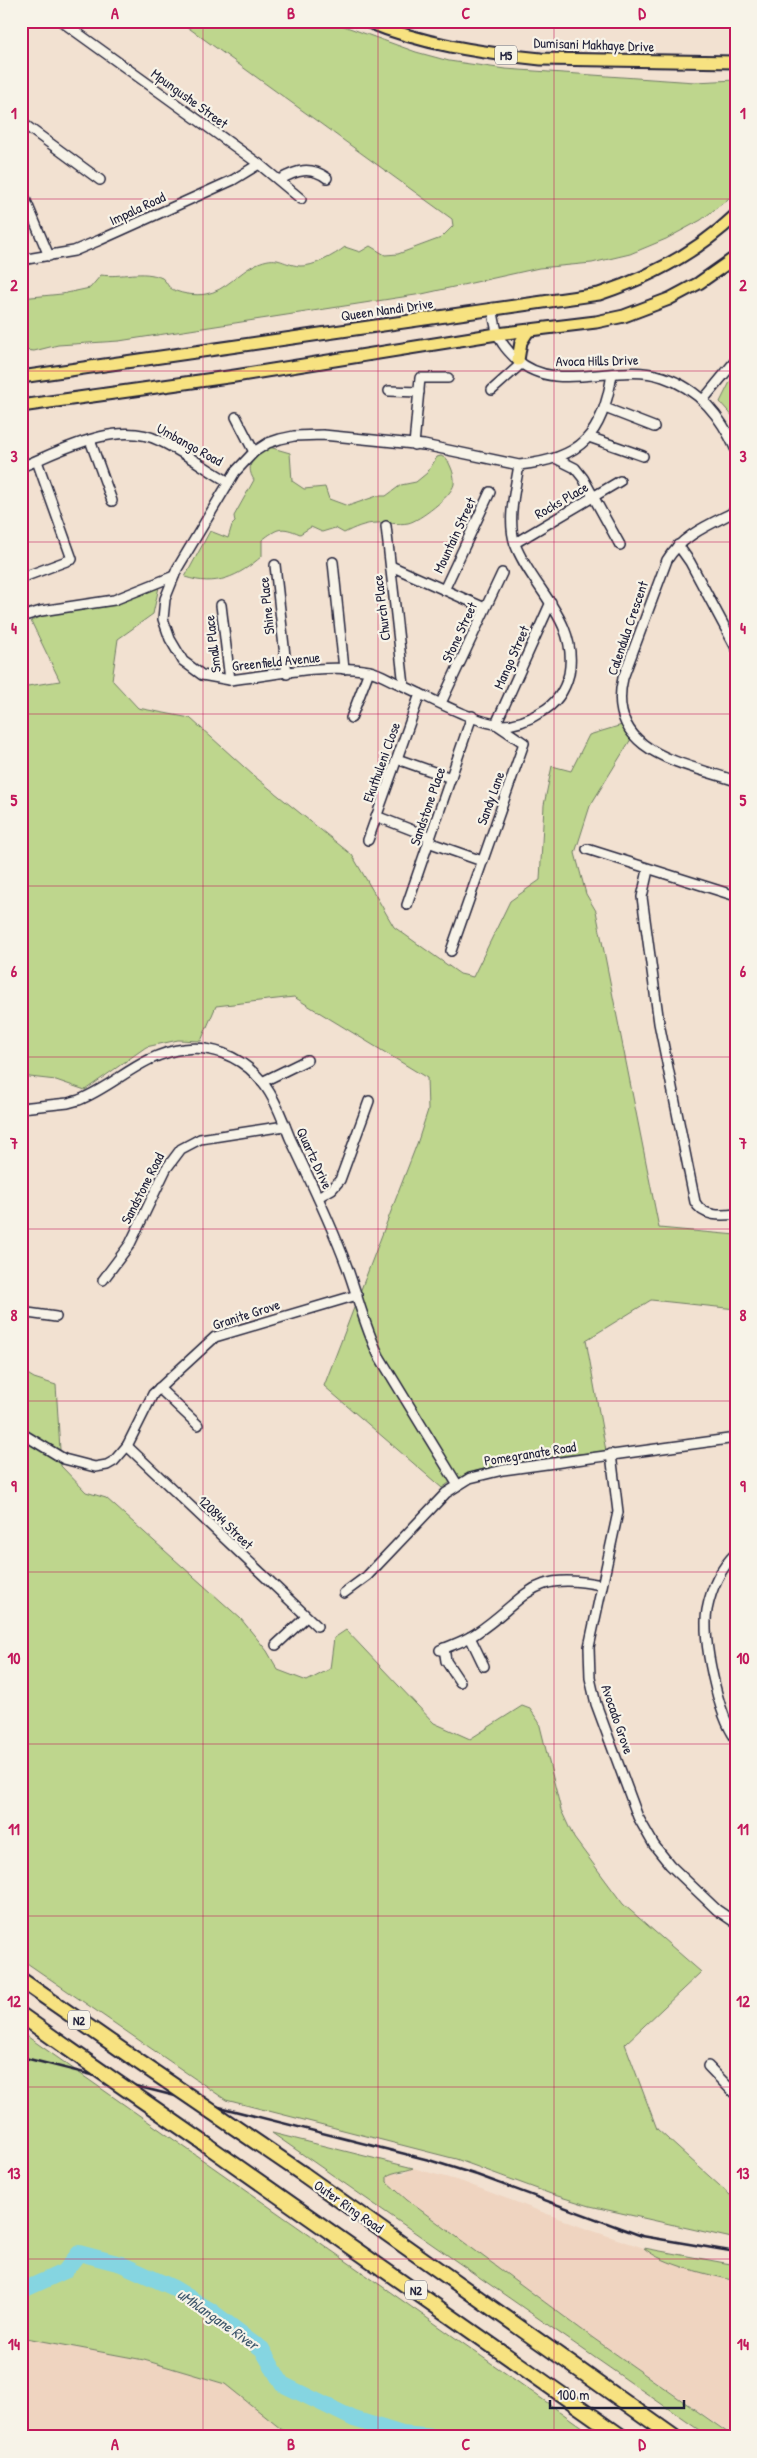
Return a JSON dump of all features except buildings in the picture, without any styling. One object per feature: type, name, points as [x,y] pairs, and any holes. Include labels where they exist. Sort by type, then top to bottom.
[{"type":"highway","name":"Outer Ring Road","points":[[21,1980],[303,2174],[674,2437]]},
{"type":"highway","name":"N2","points":[[21,2015],[300,2208],[622,2437]]},
{"type":"main road","name":"Dumisani Makhaye Drive","points":[[366,21],[435,43],[514,56],[560,59],[736,62]]},
{"type":"main road","name":"Queen Nandi Drive","points":[[21,377],[599,294],[626,285],[668,266],[692,252],[736,215]]},
{"type":"main road","points":[[21,406],[235,376],[498,334],[596,322],[624,316],[669,299],[699,283],[736,257]]},
{"type":"main road","points":[[519,362],[521,342],[528,330]]},
{"type":"street","name":"Mpungushe Street","points":[[61,21],[259,164],[301,199]]},
{"type":"street","points":[[21,122],[100,180]]},
{"type":"street","name":"Impala Road","points":[[21,260],[74,251],[233,180],[259,164]]},
{"type":"street","points":[[279,180],[292,173],[307,170],[318,172],[327,178]]},
{"type":"street","points":[[21,189],[49,256]]},
{"type":"street","name":"Avoca Hills Drive","points":[[492,308],[498,334],[506,348],[519,362],[540,372],[561,377],[640,373],[662,376],[680,384],[703,400],[716,414],[736,450]]},
{"type":"street","points":[[703,400],[736,360]]},
{"type":"street","points":[[492,390],[519,362]]},
{"type":"street","name":"Greenfield Avenue","points":[[519,466],[512,520],[515,543],[565,628],[570,646],[570,667],[565,686],[554,703],[536,716],[520,723],[496,724],[472,716],[369,671],[344,669],[230,680],[202,674],[183,661],[176,651],[163,618],[165,599],[174,576],[235,472],[254,452],[268,443],[304,435],[414,444],[519,466],[557,459],[570,452],[589,437],[605,408],[612,374]]},
{"type":"street","points":[[414,444],[421,377],[448,378]]},
{"type":"street","points":[[389,391],[419,392]]},
{"type":"street","points":[[605,408],[654,427]]},
{"type":"street","points":[[236,417],[254,452]]},
{"type":"street","name":"Umbango Road","points":[[21,467],[90,440],[121,433],[160,440],[229,482]]},
{"type":"street","points":[[589,437],[643,456]]},
{"type":"street","points":[[90,440],[112,501]]},
{"type":"street","points":[[557,459],[579,472],[620,545]]},
{"type":"street","points":[[21,578],[72,559],[37,461]]},
{"type":"street","name":"Rocks Place","points":[[515,543],[620,481]]},
{"type":"street","name":"Mountain Street","points":[[444,590],[490,492]]},
{"type":"street","name":"Calendula Crescent","points":[[736,511],[690,535],[678,545],[663,566],[623,678],[620,696],[622,714],[634,737],[653,752],[736,781]]},
{"type":"street","name":"Church Place","points":[[386,526],[404,686]]},
{"type":"street","points":[[678,545],[690,562],[736,648]]},
{"type":"street","points":[[333,562],[344,669]]},
{"type":"street","name":"Shine Place","points":[[275,565],[287,674]]},
{"type":"street","points":[[391,566],[485,608]]},
{"type":"street","name":"Stone Street","points":[[441,703],[502,573]]},
{"type":"street","points":[[21,617],[40,611],[114,600],[174,576]]},
{"type":"street","name":"Mango Street","points":[[496,724],[551,602]]},
{"type":"street","name":"Small Place","points":[[221,605],[230,680]]},
{"type":"street","points":[[351,718],[369,671]]},
{"type":"street","name":"Ekuthuleni Close","points":[[368,840],[420,694]]},
{"type":"street","name":"Sandstone Place","points":[[407,904],[472,716]]},
{"type":"street","name":"Sandy Lane","points":[[451,951],[524,743],[496,724]]},
{"type":"street","points":[[396,759],[451,778]]},
{"type":"street","points":[[376,816],[482,861]]},
{"type":"street","points":[[587,848],[648,870],[736,896]]},
{"type":"street","points":[[648,870],[642,897],[659,1023],[695,1202],[701,1210],[707,1213],[736,1214]]},
{"type":"street","name":"Quartz Drive","points":[[21,1108],[68,1104],[79,1100],[154,1056],[185,1048],[212,1050],[224,1054],[249,1068],[262,1082],[277,1106],[318,1197],[379,1356],[457,1484]]},
{"type":"street","points":[[262,1082],[307,1060]]},
{"type":"street","points":[[318,1197],[332,1189],[340,1180],[369,1101]]},
{"type":"street","name":"Sandstone Road","points":[[103,1280],[130,1244],[166,1168],[181,1149],[200,1140],[285,1126]]},
{"type":"street","name":"Granite Grove","points":[[21,1433],[64,1459],[102,1467],[114,1461],[127,1446],[147,1405],[159,1388],[210,1340],[221,1334],[357,1295]]},
{"type":"street","points":[[21,1312],[56,1317]]},
{"type":"street","points":[[159,1388],[198,1425]]},
{"type":"street","name":"Pomegranate Road","points":[[344,1593],[367,1576],[446,1492],[457,1484],[483,1474],[503,1470],[736,1438]]},
{"type":"street","name":"120844 Street","points":[[127,1446],[305,1618],[316,1626]]},
{"type":"street","name":"Avocado Grove","points":[[610,1454],[618,1512],[589,1647],[590,1678],[596,1704],[636,1810],[654,1845],[670,1865],[717,1910],[736,1923]]},
{"type":"street","points":[[736,1552],[713,1587],[706,1623],[718,1700],[736,1740]]},
{"type":"street","points":[[460,1682],[446,1661],[442,1649],[470,1637],[515,1600],[536,1586],[569,1580],[601,1585]]},
{"type":"street","points":[[276,1645],[305,1618]]},
{"type":"street","points":[[470,1637],[484,1666]]},
{"type":"street","points":[[708,2066],[736,2095]]},
{"type":"shaded area","points":[[413,2168],[463,2182],[584,2228],[644,2248],[655,2255],[696,2271],[736,2281],[736,2437],[593,2338],[407,2200],[387,2182],[387,2176],[392,2173],[404,2173]]},
{"type":"shaded area","points":[[21,2337],[144,2360],[225,2384],[291,2437],[21,2437]]},
{"type":"green space","points":[[179,21],[330,21],[416,52],[449,61],[505,69],[695,82],[736,80],[736,193],[701,220],[666,239],[630,254],[592,263],[539,268],[422,294],[119,341],[58,345],[34,351],[24,350],[21,347],[21,298],[62,294],[90,288],[101,275],[139,274],[155,275],[162,278],[169,287],[182,293],[192,295],[206,294],[219,289],[250,267],[264,261],[279,260],[293,265],[311,265],[324,260],[345,247],[360,252],[370,246],[385,255],[398,254],[441,238],[453,226],[452,219]]},
{"type":"green space","points":[[736,370],[736,420],[720,402]]},
{"type":"green space","points":[[269,447],[290,453],[292,481],[304,489],[325,487],[329,499],[348,506],[377,496],[386,496],[401,485],[416,482],[427,473],[437,457],[441,456],[447,459],[450,465],[454,484],[448,495],[434,507],[420,518],[408,523],[368,524],[344,533],[335,528],[322,532],[311,527],[300,534],[284,529],[272,533],[262,540],[262,556],[235,575],[207,581],[185,577],[210,531],[228,538],[232,525],[235,522],[234,516],[254,480],[250,469],[252,460]]},
{"type":"green space","points":[[159,587],[153,614],[118,639],[112,680],[138,708],[190,718],[254,776],[352,855],[394,927],[460,974],[473,977],[510,901],[540,880],[544,805],[552,766],[571,771],[589,735],[622,725],[631,739],[590,806],[575,853],[586,894],[596,911],[659,1228],[736,1235],[736,1309],[651,1300],[586,1340],[606,1451],[520,1461],[497,1466],[476,1471],[442,1488],[324,1386],[418,1141],[428,1110],[427,1078],[294,997],[216,1006],[201,1041],[178,1040],[146,1047],[85,1090],[56,1080],[21,1076],[21,687],[60,681],[31,621],[55,611],[113,604]]},
{"type":"green space","points":[[21,1370],[34,1378],[56,1385],[61,1466],[86,1492],[106,1498],[241,1619],[267,1651],[278,1670],[307,1681],[330,1669],[334,1638],[346,1630],[434,1723],[470,1739],[522,1706],[530,1709],[539,1722],[561,1810],[574,1838],[623,1904],[701,1972],[625,2044],[657,2129],[730,2195],[736,2196],[736,2239],[590,2206],[551,2194],[456,2159],[226,2100],[21,1959]]},
{"type":"green space","points":[[21,2032],[596,2437],[291,2437],[225,2384],[144,2360],[21,2337]]},
{"type":"green space","points":[[272,2133],[413,2168],[390,2174],[387,2176],[387,2182],[407,2200],[593,2338],[734,2437],[709,2437]]},
{"type":"green space","points":[[644,2248],[736,2265],[736,2281],[675,2264],[652,2254]]},
{"type":"waterway","name":"uMhlangane River","points":[[21,2291],[65,2271],[79,2253],[121,2264],[174,2288],[210,2310],[262,2349],[282,2384],[354,2419],[402,2434],[435,2437]]},
{"type":"railway","points":[[21,2057],[429,2160],[477,2175],[642,2236],[736,2252]]}]
